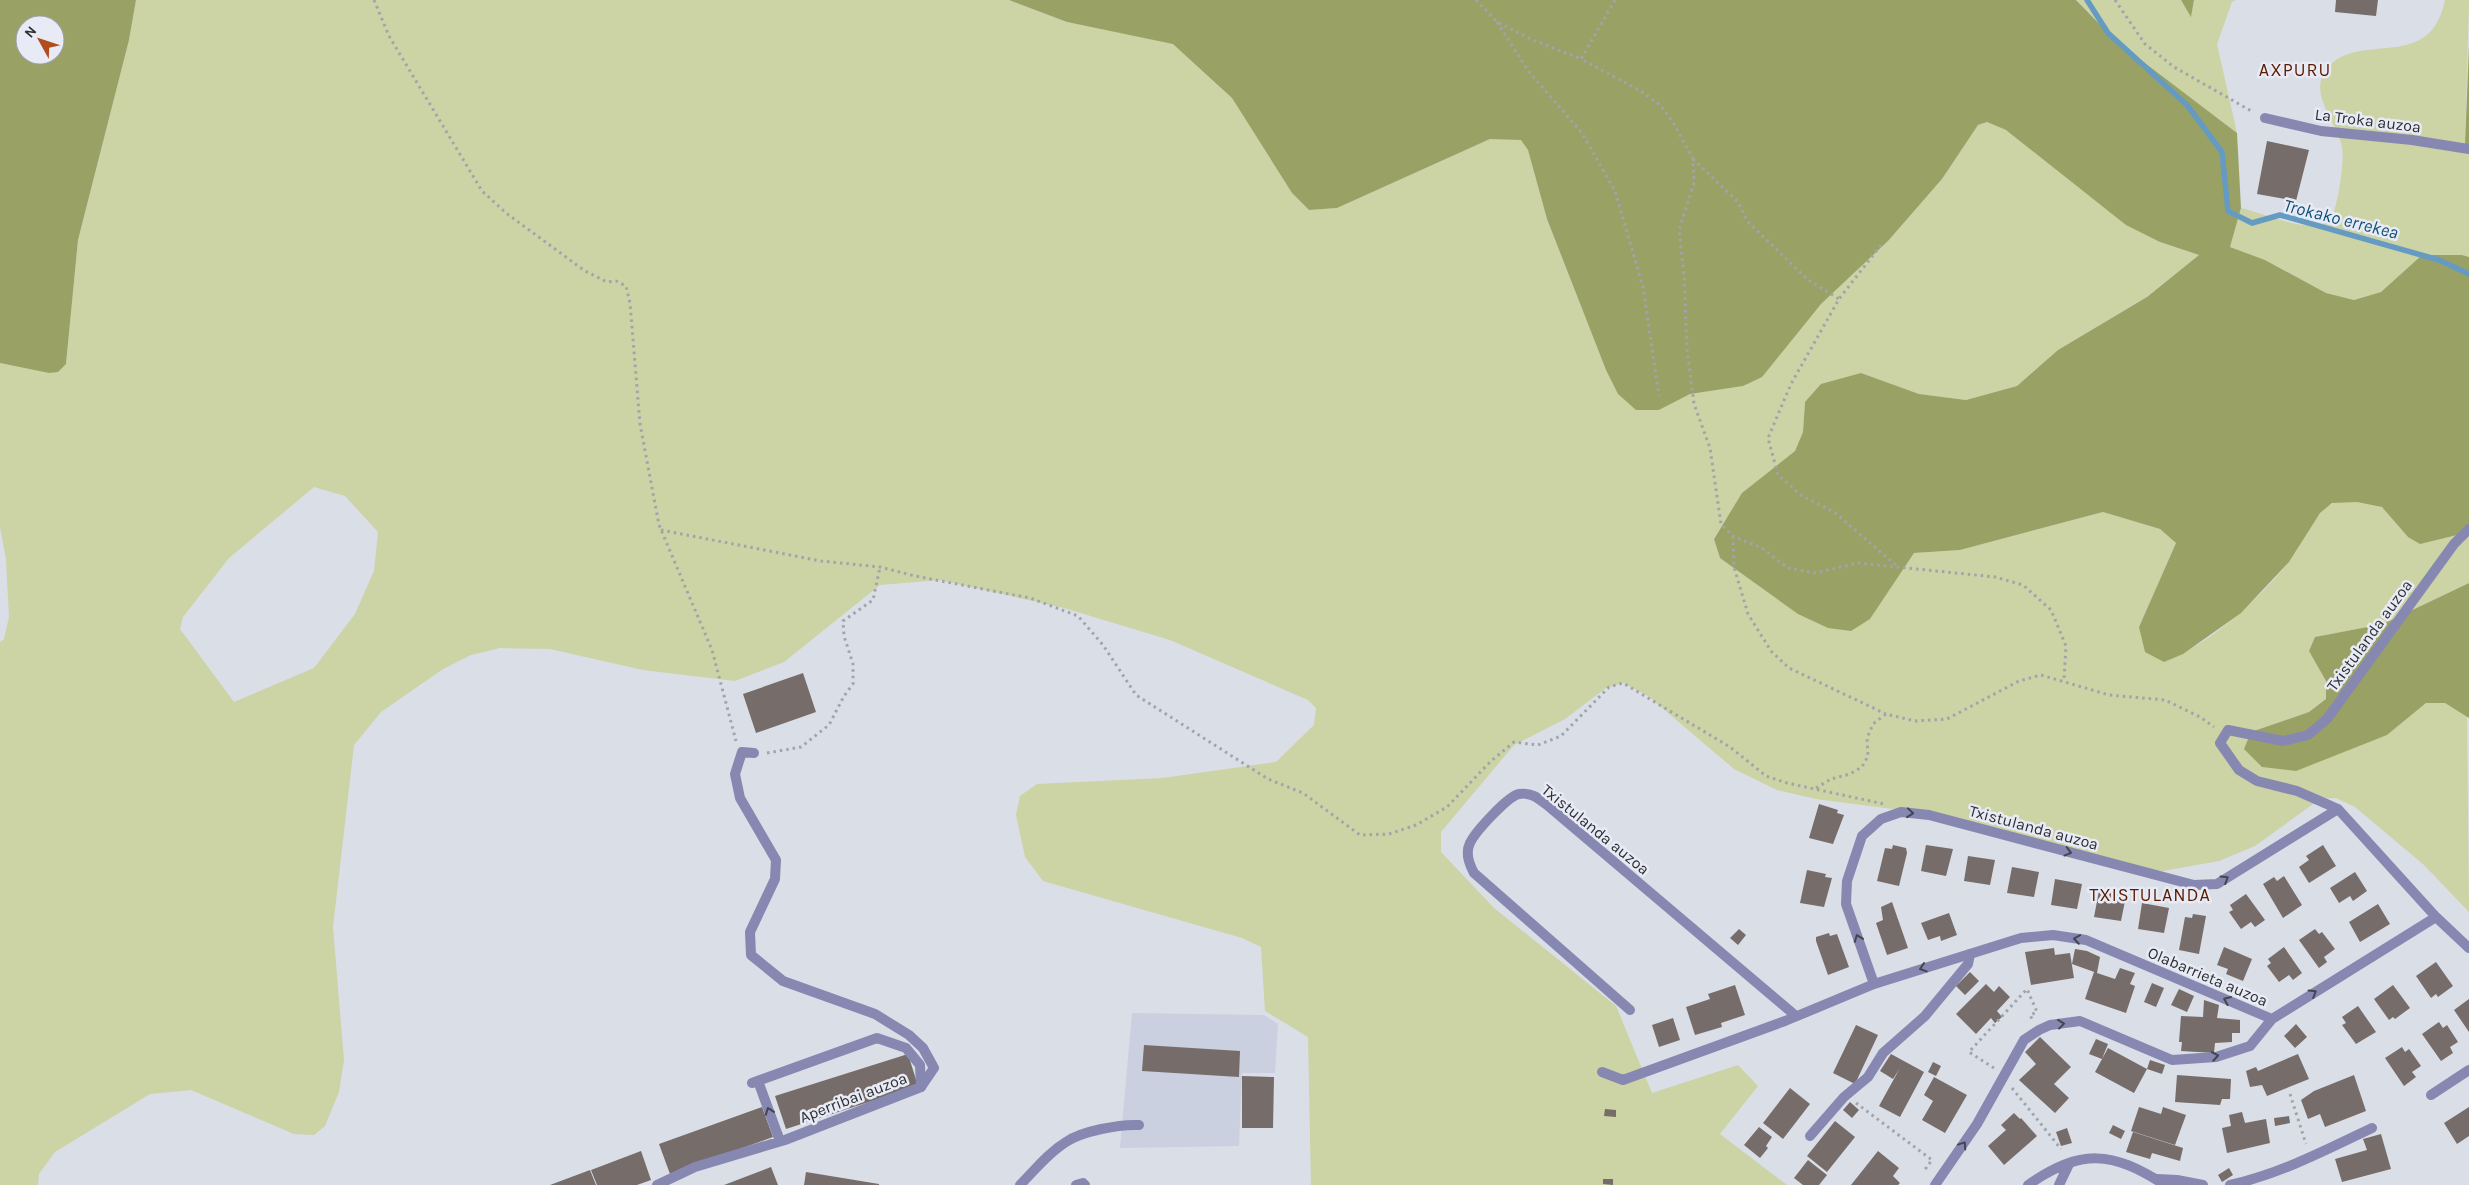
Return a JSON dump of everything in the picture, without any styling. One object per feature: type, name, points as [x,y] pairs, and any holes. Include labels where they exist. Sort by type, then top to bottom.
[{"type":"street","name":"La Troka auzoa","points":[[2265,118],[2321,131],[2412,140],[2469,149]]},
{"type":"street","name":"Txistulanda auzoa","points":[[2224,736],[2228,730],[2283,741],[2308,735],[2327,719],[2454,544],[2469,528]]},
{"type":"street","points":[[2224,736],[2220,743],[2240,770],[2257,781],[2296,791],[2338,809],[2436,916],[2469,948]]},
{"type":"street","points":[[754,753],[742,752],[735,774],[740,798],[776,860],[775,879],[750,932],[751,955],[783,982],[875,1014],[909,1035],[923,1048],[934,1068],[921,1087]]},
{"type":"street","name":"Txistulanda auzoa","points":[[1630,1010],[1474,873],[1469,864],[1470,843],[1508,798],[1518,794],[1532,794],[1547,805],[1796,1016]]},
{"type":"street","name":"Txistulanda auzoa","points":[[1874,984],[1846,904],[1847,881],[1862,836],[1881,819],[1901,812],[1929,815],[2194,885],[2216,884],[2338,809]]},
{"type":"street","points":[[2272,1019],[2436,916]]},
{"type":"street","name":"Olabarrieta auzoa","points":[[1935,1185],[1977,1124],[2024,1040],[2039,1030],[2050,1025],[2080,1021],[2172,1060],[2216,1057],[2250,1046],[2272,1019],[2086,940],[2053,935],[2020,938],[1970,954]]},
{"type":"street","points":[[1602,1072],[1623,1080],[1796,1016],[1874,984],[1970,954],[1968,964],[1925,1016],[1883,1052],[1868,1077],[1846,1095],[1810,1136]]},
{"type":"street","name":"Aperribai auzoa","points":[[657,1185],[695,1167],[780,1141],[921,1087],[920,1065],[906,1048],[877,1038],[755,1082],[780,1141]]},
{"type":"street","points":[[2431,1095],[2469,1070]]},
{"type":"street","points":[[1020,1185],[1044,1159],[1068,1140],[1107,1128],[1138,1125]]},
{"type":"street","points":[[2230,1185],[2249,1181],[2310,1157],[2372,1128]]},
{"type":"street","points":[[2028,1185],[2046,1172],[2100,1156],[2128,1163],[2160,1182],[2177,1180],[2203,1185]]},
{"type":"street","points":[[2059,1185],[2069,1164]]},
{"type":"street","points":[[1076,1185],[1083,1183],[1085,1185]]},
{"type":"path","points":[[374,0],[389,36],[482,190],[506,214],[585,271],[607,282],[616,281],[626,286],[630,303],[640,424],[661,530],[712,650],[734,737],[742,752]]},
{"type":"path","points":[[1476,0],[1497,22],[1529,72],[1582,133],[1615,191],[1643,287],[1659,396]]},
{"type":"path","points":[[1580,59],[1615,0]]},
{"type":"path","points":[[2115,0],[2145,44],[2174,67],[2265,118]]},
{"type":"path","points":[[1497,22],[1533,40],[1580,59],[1641,91],[1660,105],[1673,122],[1693,159],[1738,202],[1748,221],[1806,278],[1839,299]]},
{"type":"path","points":[[1693,159],[1694,183],[1679,230],[1684,275],[1687,348],[1694,404],[1710,448],[1721,524],[1733,536],[1762,548],[1788,568],[1815,573],[1858,563],[1995,577],[2022,585],[2051,610],[2066,646],[2064,680]]},
{"type":"path","points":[[1881,245],[1839,299],[1791,384],[1768,438],[1778,475],[1802,496],[1834,512],[1899,567]]},
{"type":"path","points":[[661,530],[821,561],[880,567],[1030,598],[1078,616],[1103,645],[1136,695],[1268,779],[1303,793],[1360,835],[1389,834],[1416,825],[1448,807],[1491,761],[1514,742],[1538,745],[1560,736],[1609,688],[1623,684],[1730,747],[1766,776],[1787,783],[1883,802],[1892,815]]},
{"type":"path","points":[[1733,536],[1734,567],[1748,614],[1771,651],[1789,668],[1833,687],[1886,714],[1916,721],[1947,719],[2019,681],[2041,675],[2064,680],[2109,695],[2165,700],[2200,717],[2224,736]]},
{"type":"path","points":[[754,753],[767,753],[801,747],[829,725],[844,696],[853,684],[853,664],[844,636],[843,621],[873,600],[880,567]]},
{"type":"path","points":[[1816,788],[1831,778],[1850,774],[1862,767],[1868,756],[1867,738],[1873,724],[1886,714]]},
{"type":"path","points":[[1998,1063],[1995,1069],[1969,1052],[2027,990],[2037,1012],[2030,1015],[2035,1024]]},
{"type":"path","points":[[2008,1084],[2061,1149]]},
{"type":"path","points":[[2290,1094],[2310,1157]]},
{"type":"path","points":[[1846,1095],[1932,1160]]},
{"type":"shaded area","points":[[1132,1013],[1264,1015],[1278,1024],[1275,1073],[1242,1073],[1239,1146],[1120,1148]]},
{"type":"green space","points":[[0,0],[136,0],[129,40],[78,240],[66,364],[58,372],[49,373],[0,363]]},
{"type":"green space","points":[[136,0],[1009,0],[1067,22],[1173,43],[1232,98],[1292,193],[1309,210],[1337,208],[1490,139],[1521,139],[1528,150],[1547,219],[1606,370],[1659,410],[1690,394],[1743,386],[1821,304],[1888,241],[1942,179],[1978,125],[1987,122],[2006,130],[2160,242],[2199,255],[2147,297],[2058,350],[2017,386],[1966,400],[1919,394],[1861,373],[1805,402],[1803,432],[1795,451],[1743,493],[1714,538],[1720,558],[1870,619],[1914,553],[1960,550],[2103,512],[2160,529],[2176,543],[2139,627],[2164,662],[2199,644],[2247,607],[2288,563],[2318,516],[2335,502],[2349,501],[2379,506],[2386,511],[2408,537],[2469,532],[2469,583],[2383,624],[2315,637],[2309,651],[2326,681],[2326,699],[2309,712],[2251,732],[2387,735],[2426,703],[2445,703],[2467,716],[2469,912],[2424,865],[2355,807],[2336,798],[2320,799],[2255,846],[2219,861],[2163,871],[2116,868],[1931,814],[1816,799],[1777,790],[1734,769],[1648,696],[1623,683],[1606,688],[1565,719],[1514,745],[1441,832],[1441,852],[1494,908],[1616,1006],[1652,1093],[1738,1065],[1758,1086],[1720,1134],[1787,1185],[1311,1185],[1308,1037],[1265,1011],[1261,947],[1242,938],[1043,881],[1025,857],[1016,815],[1020,796],[1037,784],[1163,778],[1276,762],[1314,725],[1316,708],[1308,700],[1170,640],[1064,608],[940,580],[880,585],[784,662],[735,681],[643,670],[550,649],[500,648],[471,655],[443,669],[381,712],[354,745],[333,927],[344,1060],[339,1092],[325,1126],[314,1135],[294,1134],[191,1090],[150,1094],[55,1152],[39,1174],[38,1185],[0,1185],[0,642],[4,639],[9,617],[6,559],[0,527],[0,363],[50,373],[66,364],[78,240],[129,40]],"holes":[[[314,487],[345,496],[378,532],[374,571],[355,614],[314,668],[234,702],[180,629],[183,617],[229,558]]]},
{"type":"green space","points":[[1009,0],[2076,0],[2116,41],[2237,133],[2241,208],[2230,247],[2265,260],[2326,293],[2354,300],[2381,292],[2422,255],[2462,255],[2469,257],[2469,532],[2420,544],[2408,537],[2382,507],[2357,502],[2332,503],[2320,513],[2289,562],[2241,613],[2183,654],[2164,662],[2145,652],[2139,627],[2176,543],[2160,529],[2103,512],[1960,550],[1914,553],[1870,619],[1851,631],[1828,628],[1798,614],[1720,558],[1714,539],[1742,493],[1795,451],[1803,432],[1805,402],[1821,384],[1861,373],[1919,394],[1966,400],[2017,386],[2058,350],[2147,297],[2199,255],[2160,242],[2126,225],[2006,130],[1987,122],[1978,125],[1942,179],[1888,241],[1821,304],[1762,377],[1743,386],[1690,394],[1659,410],[1636,410],[1618,394],[1606,370],[1547,219],[1528,150],[1521,140],[1490,139],[1337,208],[1309,210],[1292,193],[1232,98],[1173,44],[1067,22]]},
{"type":"green space","points":[[2076,0],[2181,0],[2191,16],[2194,0],[2236,0],[2232,2],[2217,44],[2237,133],[2116,41]]},
{"type":"green space","points":[[2181,0],[2194,0],[2191,17]]},
{"type":"green space","points":[[2445,0],[2469,0],[2465,144],[2469,145],[2469,257],[2462,255],[2422,255],[2381,292],[2354,300],[2326,293],[2265,260],[2230,247],[2241,208],[2301,225],[2319,225],[2330,218],[2334,212],[2338,194],[2343,153],[2339,137],[2321,96],[2322,76],[2329,66],[2343,56],[2359,51],[2411,44],[2425,36],[2437,22]]},
{"type":"green space","points":[[2469,45],[2469,145],[2465,144]]},
{"type":"green space","points":[[2469,583],[2469,718],[2445,703],[2426,703],[2387,735],[2296,771],[2262,767],[2244,749],[2251,732],[2309,712],[2326,699],[2326,681],[2309,651],[2315,637],[2383,624]]},
{"type":"building","points":[[2336,0],[2378,0],[2376,16],[2335,12]]},
{"type":"building","points":[[2267,141],[2309,150],[2296,201],[2257,194]]},
{"type":"building","points":[[803,673],[816,712],[756,733],[743,694]]},
{"type":"building","points":[[1819,804],[1838,810],[1837,813],[1844,815],[1833,844],[1809,838]]},
{"type":"building","points":[[1893,845],[1906,848],[1907,853],[1899,886],[1877,881],[1885,848],[1892,849]]},
{"type":"building","points":[[1926,845],[1953,849],[1946,876],[1921,871]]},
{"type":"building","points":[[2323,845],[2336,866],[2309,883],[2299,867],[2309,860],[2306,856]]},
{"type":"building","points":[[1968,856],[1995,860],[1990,885],[1964,881]]},
{"type":"building","points":[[2012,867],[2039,872],[2034,897],[2007,893]]},
{"type":"building","points":[[1807,870],[1826,874],[1825,877],[1832,878],[1824,907],[1800,903]]},
{"type":"building","points":[[2355,872],[2367,891],[2353,901],[2350,896],[2339,903],[2330,888]]},
{"type":"building","points":[[2284,876],[2302,905],[2283,918],[2263,884],[2274,877],[2277,881]]},
{"type":"building","points":[[2055,879],[2082,884],[2077,909],[2051,905]]},
{"type":"building","points":[[2099,891],[2126,896],[2121,921],[2094,917]]},
{"type":"building","points":[[2246,894],[2265,920],[2255,927],[2251,922],[2241,929],[2229,912],[2233,910],[2230,905]]},
{"type":"building","points":[[1892,902],[1908,948],[1887,955],[1876,923],[1883,920],[1881,907]]},
{"type":"building","points":[[2142,903],[2169,908],[2164,933],[2138,929]]},
{"type":"building","points":[[2378,904],[2390,924],[2360,942],[2349,922]]},
{"type":"building","points":[[1949,913],[1957,935],[1941,941],[1940,936],[1928,940],[1921,923]]},
{"type":"building","points":[[2193,914],[2206,916],[2199,954],[2179,950],[2185,917],[2192,918]]},
{"type":"building","points":[[1739,929],[1746,935],[1738,945],[1730,938]]},
{"type":"building","points":[[2315,929],[2319,934],[2322,932],[2335,949],[2324,957],[2327,962],[2319,968],[2299,940]]},
{"type":"building","points":[[1829,933],[1830,936],[1837,934],[1849,967],[1828,975],[1816,937]]},
{"type":"building","points":[[2224,947],[2252,959],[2243,981],[2226,974],[2228,969],[2217,965]]},
{"type":"building","points":[[2284,947],[2302,973],[2293,980],[2289,975],[2279,982],[2267,966],[2271,963],[2268,959]]},
{"type":"building","points":[[2054,948],[2055,955],[2070,953],[2074,978],[2031,985],[2025,952]]},
{"type":"building","points":[[2075,949],[2087,951],[2100,957],[2097,973],[2072,964]]},
{"type":"building","points":[[2436,962],[2453,986],[2438,997],[2436,994],[2431,998],[2416,976]]},
{"type":"building","points":[[2120,968],[2135,973],[2130,984],[2135,986],[2126,1013],[2085,999],[2094,972],[2115,979]]},
{"type":"building","points":[[1970,972],[1979,981],[1965,995],[1956,986]]},
{"type":"building","points":[[2152,983],[2164,988],[2156,1007],[2144,1002]]},
{"type":"building","points":[[1986,984],[1994,992],[1999,986],[2010,997],[1997,1011],[2002,1017],[1995,1023],[1991,1018],[1976,1034],[1956,1014]]},
{"type":"building","points":[[1735,985],[1745,1015],[1721,1023],[1722,1027],[1695,1035],[1686,1007],[1710,999],[1708,994]]},
{"type":"building","points":[[2393,985],[2410,1008],[2395,1019],[2393,1017],[2389,1020],[2374,999]]},
{"type":"building","points":[[2179,989],[2194,996],[2187,1012],[2171,1005]]},
{"type":"building","points":[[2469,999],[2469,1032],[2454,1010]]},
{"type":"building","points":[[2204,1000],[2219,1005],[2217,1018],[2240,1020],[2240,1033],[2232,1033],[2232,1042],[2215,1043],[2214,1053],[2181,1051],[2182,1042],[2179,1042],[2181,1016],[2203,1017]]},
{"type":"building","points":[[2358,1006],[2376,1032],[2356,1044],[2342,1025],[2346,1023],[2342,1017]]},
{"type":"building","points":[[1673,1018],[1680,1040],[1659,1047],[1652,1025]]},
{"type":"building","points":[[2439,1022],[2443,1028],[2447,1025],[2458,1042],[2450,1047],[2453,1053],[2441,1061],[2422,1034]]},
{"type":"building","points":[[2296,1024],[2307,1037],[2295,1048],[2284,1036]]},
{"type":"building","points":[[1856,1025],[1878,1035],[1855,1084],[1833,1073]]},
{"type":"building","points":[[2040,1037],[2071,1067],[2054,1084],[2069,1098],[2055,1113],[2019,1080],[2036,1064],[2025,1052]]},
{"type":"building","points":[[2096,1039],[2108,1044],[2102,1059],[2089,1054]]},
{"type":"building","points":[[1144,1045],[1240,1051],[1239,1077],[1142,1071]]},
{"type":"building","points":[[2402,1047],[2405,1052],[2409,1049],[2421,1066],[2412,1072],[2416,1077],[2404,1086],[2385,1058]]},
{"type":"building","points":[[2108,1048],[2147,1069],[2134,1093],[2095,1072]]},
{"type":"building","points":[[908,1054],[918,1086],[786,1129],[775,1096]]},
{"type":"building","points":[[1891,1054],[1924,1072],[1900,1117],[1879,1106],[1900,1068],[1893,1079],[1880,1071]]},
{"type":"building","points":[[2298,1054],[2309,1079],[2267,1096],[2262,1085],[2250,1087],[2246,1071],[2256,1067],[2258,1071]]},
{"type":"building","points":[[2150,1060],[2165,1065],[2162,1074],[2147,1069]]},
{"type":"building","points":[[1933,1062],[1941,1066],[1936,1076],[1928,1072]]},
{"type":"building","points":[[2177,1075],[2231,1079],[2230,1099],[2222,1099],[2220,1105],[2175,1102]]},
{"type":"building","points":[[2354,1075],[2366,1111],[2325,1127],[2320,1114],[2308,1119],[2301,1100],[2314,1091]]},
{"type":"building","points":[[1242,1076],[1274,1077],[1273,1128],[1242,1128]]},
{"type":"building","points":[[1934,1077],[1967,1095],[1945,1133],[1922,1120],[1933,1101],[1924,1095]]},
{"type":"building","points":[[1790,1088],[1810,1104],[1783,1139],[1763,1123]]},
{"type":"building","points":[[1850,1102],[1859,1110],[1852,1118],[1843,1110]]},
{"type":"building","points":[[762,1107],[773,1137],[670,1174],[659,1144]]},
{"type":"building","points":[[2139,1107],[2161,1114],[2163,1107],[2186,1115],[2175,1145],[2131,1131]]},
{"type":"building","points":[[2469,1107],[2469,1136],[2457,1144],[2444,1123]]},
{"type":"building","points":[[1605,1109],[1616,1110],[1616,1117],[1604,1116]]},
{"type":"building","points":[[2242,1112],[2245,1123],[2266,1119],[2270,1143],[2227,1153],[2222,1128],[2231,1126],[2229,1115]]},
{"type":"building","points":[[2014,1113],[2037,1136],[2004,1165],[1988,1146],[2006,1130],[2001,1125]]},
{"type":"building","points":[[2289,1116],[2290,1123],[2275,1126],[2274,1118]]},
{"type":"building","points":[[1835,1121],[1855,1137],[1827,1172],[1807,1156]]},
{"type":"building","points":[[2113,1125],[2125,1131],[2121,1139],[2109,1133]]},
{"type":"building","points":[[1759,1127],[1772,1137],[1766,1146],[1768,1148],[1760,1158],[1744,1145]]},
{"type":"building","points":[[2067,1128],[2072,1143],[2061,1146],[2056,1132]]},
{"type":"building","points":[[2133,1132],[2183,1148],[2180,1161],[2152,1153],[2150,1159],[2126,1152]]},
{"type":"building","points":[[2381,1134],[2391,1169],[2342,1182],[2335,1159],[2367,1150],[2363,1139]]},
{"type":"building","points":[[641,1151],[651,1180],[637,1185],[597,1185],[591,1170]]},
{"type":"building","points":[[1878,1151],[1899,1168],[1893,1176],[1900,1183],[1898,1185],[1851,1185]]},
{"type":"building","points":[[1808,1160],[1827,1175],[1819,1185],[1803,1185],[1794,1178]]},
{"type":"building","points":[[771,1167],[778,1185],[724,1185]]},
{"type":"building","points":[[2229,1168],[2233,1175],[2222,1182],[2218,1175]]},
{"type":"building","points":[[590,1170],[596,1185],[550,1185]]},
{"type":"building","points":[[806,1172],[879,1184],[879,1185],[804,1185]]},
{"type":"building","points":[[1603,1179],[1613,1179],[1613,1185],[1603,1184]]},
{"type":"waterway","name":"Trokako errekea","points":[[2087,0],[2108,33],[2187,105],[2222,152],[2228,211],[2252,223],[2280,215],[2439,260],[2469,274]]},
{"type":"district","name":"AXPURU","points":[[2295,70]]},
{"type":"district","name":"TXISTULANDA","points":[[2150,895]]}]
